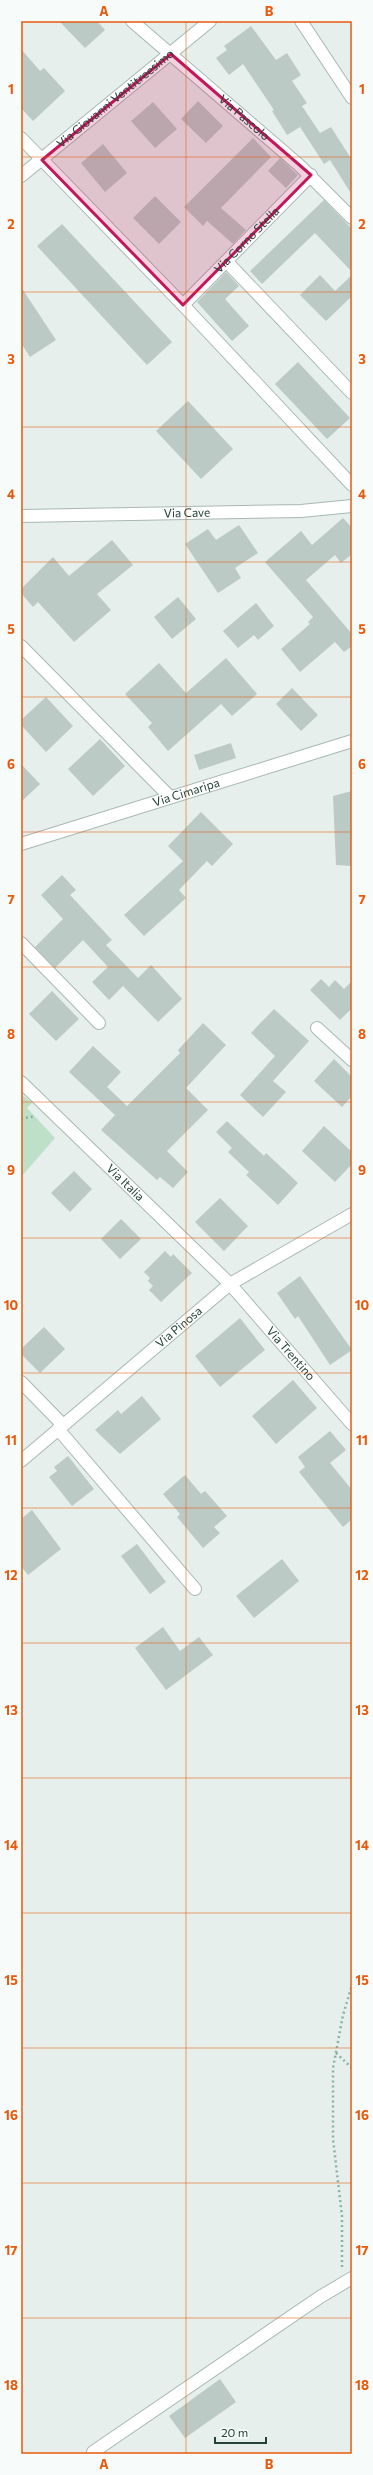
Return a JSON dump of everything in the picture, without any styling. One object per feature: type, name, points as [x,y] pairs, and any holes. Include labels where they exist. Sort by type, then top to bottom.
[{"type":"street","name":"Via Pascolo","points":[[132,21],[311,175],[352,218]]},
{"type":"street","name":"Via Giovanni Ventitreesimo","points":[[21,176],[210,21]]},
{"type":"street","points":[[301,21],[352,98]]},
{"type":"street","points":[[21,138],[183,305],[352,485]]},
{"type":"street","name":"Via Corno Stella","points":[[183,305],[228,262],[311,175]]},
{"type":"street","points":[[228,262],[352,393]]},
{"type":"street","name":"Via Cave","points":[[21,516],[301,511],[352,506]]},
{"type":"street","points":[[21,646],[170,797]]},
{"type":"street","name":"Via Cimaripa","points":[[21,844],[352,740]]},
{"type":"street","points":[[21,943],[99,1023]]},
{"type":"street","points":[[317,1028],[352,1060]]},
{"type":"street","name":"Via Italia","points":[[21,1082],[230,1284]]},
{"type":"street","name":"Via Pinosa","points":[[21,1461],[230,1284],[352,1214]]},
{"type":"street","name":"Via Trentino","points":[[230,1284],[352,1424]]},
{"type":"street","points":[[21,1382],[195,1589]]},
{"type":"street","points":[[94,2452],[347,2281]]},
{"type":"path","points":[[21,1119],[38,1116]]},
{"type":"path","points":[[347,2281],[342,2216],[333,2139],[333,2068],[343,2015],[352,1986]]},
{"type":"path","points":[[336,2052],[352,2068]]},
{"type":"highlighted area","points":[[171,54],[311,175],[183,305],[42,160]]},
{"type":"green space","points":[[21,1094],[32,1103],[27,1108],[55,1138],[21,1177]]},
{"type":"building","points":[[59,21],[97,21],[105,30],[85,48]]},
{"type":"building","points":[[251,26],[276,60],[287,53],[301,75],[292,81],[307,103],[302,106],[320,133],[331,127],[352,160],[352,195],[330,160],[324,164],[300,127],[287,135],[272,111],[274,110],[243,64],[229,75],[216,58],[227,50],[224,46]]},
{"type":"building","points":[[21,49],[40,71],[44,68],[65,91],[33,121],[21,108]]},
{"type":"building","points":[[198,101],[223,126],[206,143],[181,119]]},
{"type":"building","points":[[153,102],[177,129],[155,148],[131,121]]},
{"type":"building","points":[[253,138],[271,157],[221,208],[246,230],[233,244],[207,221],[203,226],[184,207]]},
{"type":"building","points":[[103,144],[127,173],[105,192],[81,163]]},
{"type":"building","points":[[280,158],[298,175],[286,188],[268,171]]},
{"type":"building","points":[[155,196],[181,222],[159,244],[133,218]]},
{"type":"building","points":[[324,200],[352,229],[352,272],[315,233],[262,284],[250,271]]},
{"type":"building","points":[[62,224],[172,342],[147,365],[37,246]]},
{"type":"building","points":[[226,272],[239,286],[225,299],[249,326],[232,341],[197,302]]},
{"type":"building","points":[[320,275],[335,291],[352,275],[352,296],[326,321],[300,295]]},
{"type":"building","points":[[21,287],[56,340],[30,357],[21,343]]},
{"type":"building","points":[[298,362],[350,418],[327,439],[275,384]]},
{"type":"building","points":[[188,401],[233,449],[201,479],[156,431]]},
{"type":"building","points":[[343,518],[352,528],[352,554],[341,563],[335,555],[306,580],[352,634],[352,646],[344,652],[335,642],[300,672],[281,649],[310,624],[308,622],[313,617],[265,562],[301,531],[312,545]]},
{"type":"building","points":[[239,525],[258,553],[235,568],[241,578],[218,593],[185,544],[208,529],[216,540]]},
{"type":"building","points":[[112,540],[133,565],[97,594],[111,610],[74,642],[38,602],[33,607],[21,593],[21,589],[53,557],[69,576]]},
{"type":"building","points":[[178,597],[196,619],[172,639],[154,617]]},
{"type":"building","points":[[256,603],[274,626],[258,640],[254,635],[238,648],[223,631]]},
{"type":"building","points":[[226,658],[257,694],[232,716],[221,704],[168,751],[148,727],[152,723],[125,694],[159,663],[186,693]]},
{"type":"building","points":[[292,688],[318,715],[301,731],[276,704]]},
{"type":"building","points":[[46,697],[73,726],[46,752],[21,725],[21,720]]},
{"type":"building","points":[[100,739],[125,766],[93,796],[68,769]]},
{"type":"building","points":[[231,743],[236,758],[199,770],[194,755]]},
{"type":"building","points":[[21,764],[40,784],[21,802]]},
{"type":"building","points":[[352,791],[352,866],[336,865],[333,796]]},
{"type":"building","points":[[201,812],[233,844],[212,866],[207,861],[179,890],[186,898],[144,936],[124,915],[183,861],[168,846]]},
{"type":"building","points":[[62,875],[76,890],[70,895],[112,940],[106,945],[138,978],[151,965],[182,999],[158,1022],[123,986],[109,1000],[92,982],[108,967],[83,940],[55,968],[35,947],[63,919],[41,895]]},
{"type":"building","points":[[321,979],[329,987],[335,980],[344,989],[352,981],[352,1008],[340,1020],[310,990]]},
{"type":"building","points":[[52,991],[79,1019],[56,1041],[29,1014]]},
{"type":"building","points":[[274,1009],[309,1041],[273,1081],[286,1092],[263,1117],[240,1095],[275,1056],[251,1033]]},
{"type":"building","points":[[203,1023],[226,1045],[186,1088],[208,1110],[167,1151],[188,1172],[173,1188],[160,1177],[157,1180],[101,1130],[115,1115],[69,1072],[93,1046],[121,1072],[107,1087],[127,1106],[180,1053],[178,1050]]},
{"type":"building","points":[[334,1059],[352,1077],[352,1096],[342,1107],[314,1081]]},
{"type":"building","points":[[227,1121],[264,1156],[266,1153],[298,1183],[278,1205],[246,1175],[249,1172],[228,1152],[232,1148],[216,1132]]},
{"type":"building","points":[[324,1126],[352,1152],[352,1164],[335,1182],[302,1151]]},
{"type":"building","points":[[74,1171],[92,1189],[70,1212],[51,1193]]},
{"type":"building","points":[[220,1198],[248,1226],[224,1251],[195,1222]]},
{"type":"building","points":[[121,1219],[141,1239],[120,1259],[101,1239]]},
{"type":"building","points":[[165,1251],[171,1257],[173,1254],[192,1273],[161,1302],[149,1290],[153,1286],[148,1281],[150,1278],[144,1272]]},
{"type":"building","points":[[300,1276],[352,1350],[330,1365],[298,1316],[295,1319],[277,1293]]},
{"type":"building","points":[[240,1318],[265,1350],[220,1387],[195,1356]]},
{"type":"building","points":[[44,1327],[65,1349],[40,1373],[21,1354],[21,1349]]},
{"type":"building","points":[[293,1380],[317,1408],[276,1444],[252,1416]]},
{"type":"building","points":[[142,1396],[161,1419],[120,1454],[95,1430],[118,1410],[121,1414]]},
{"type":"building","points":[[330,1431],[346,1450],[330,1463],[352,1490],[352,1519],[343,1527],[299,1472],[305,1467],[298,1457]]},
{"type":"building","points":[[68,1456],[94,1489],[72,1506],[49,1477],[57,1471],[54,1467]]},
{"type":"building","points":[[185,1475],[201,1494],[205,1491],[227,1516],[214,1527],[220,1533],[203,1548],[177,1517],[180,1514],[163,1494]]},
{"type":"building","points":[[32,1510],[61,1549],[28,1575],[21,1566],[21,1519]]},
{"type":"building","points":[[137,1544],[166,1582],[150,1594],[121,1556]]},
{"type":"building","points":[[282,1559],[299,1581],[254,1618],[236,1596]]},
{"type":"building","points":[[163,1627],[180,1651],[199,1637],[213,1655],[166,1690],[135,1648]]},
{"type":"building","points":[[220,2379],[236,2402],[185,2438],[169,2416]]}]
